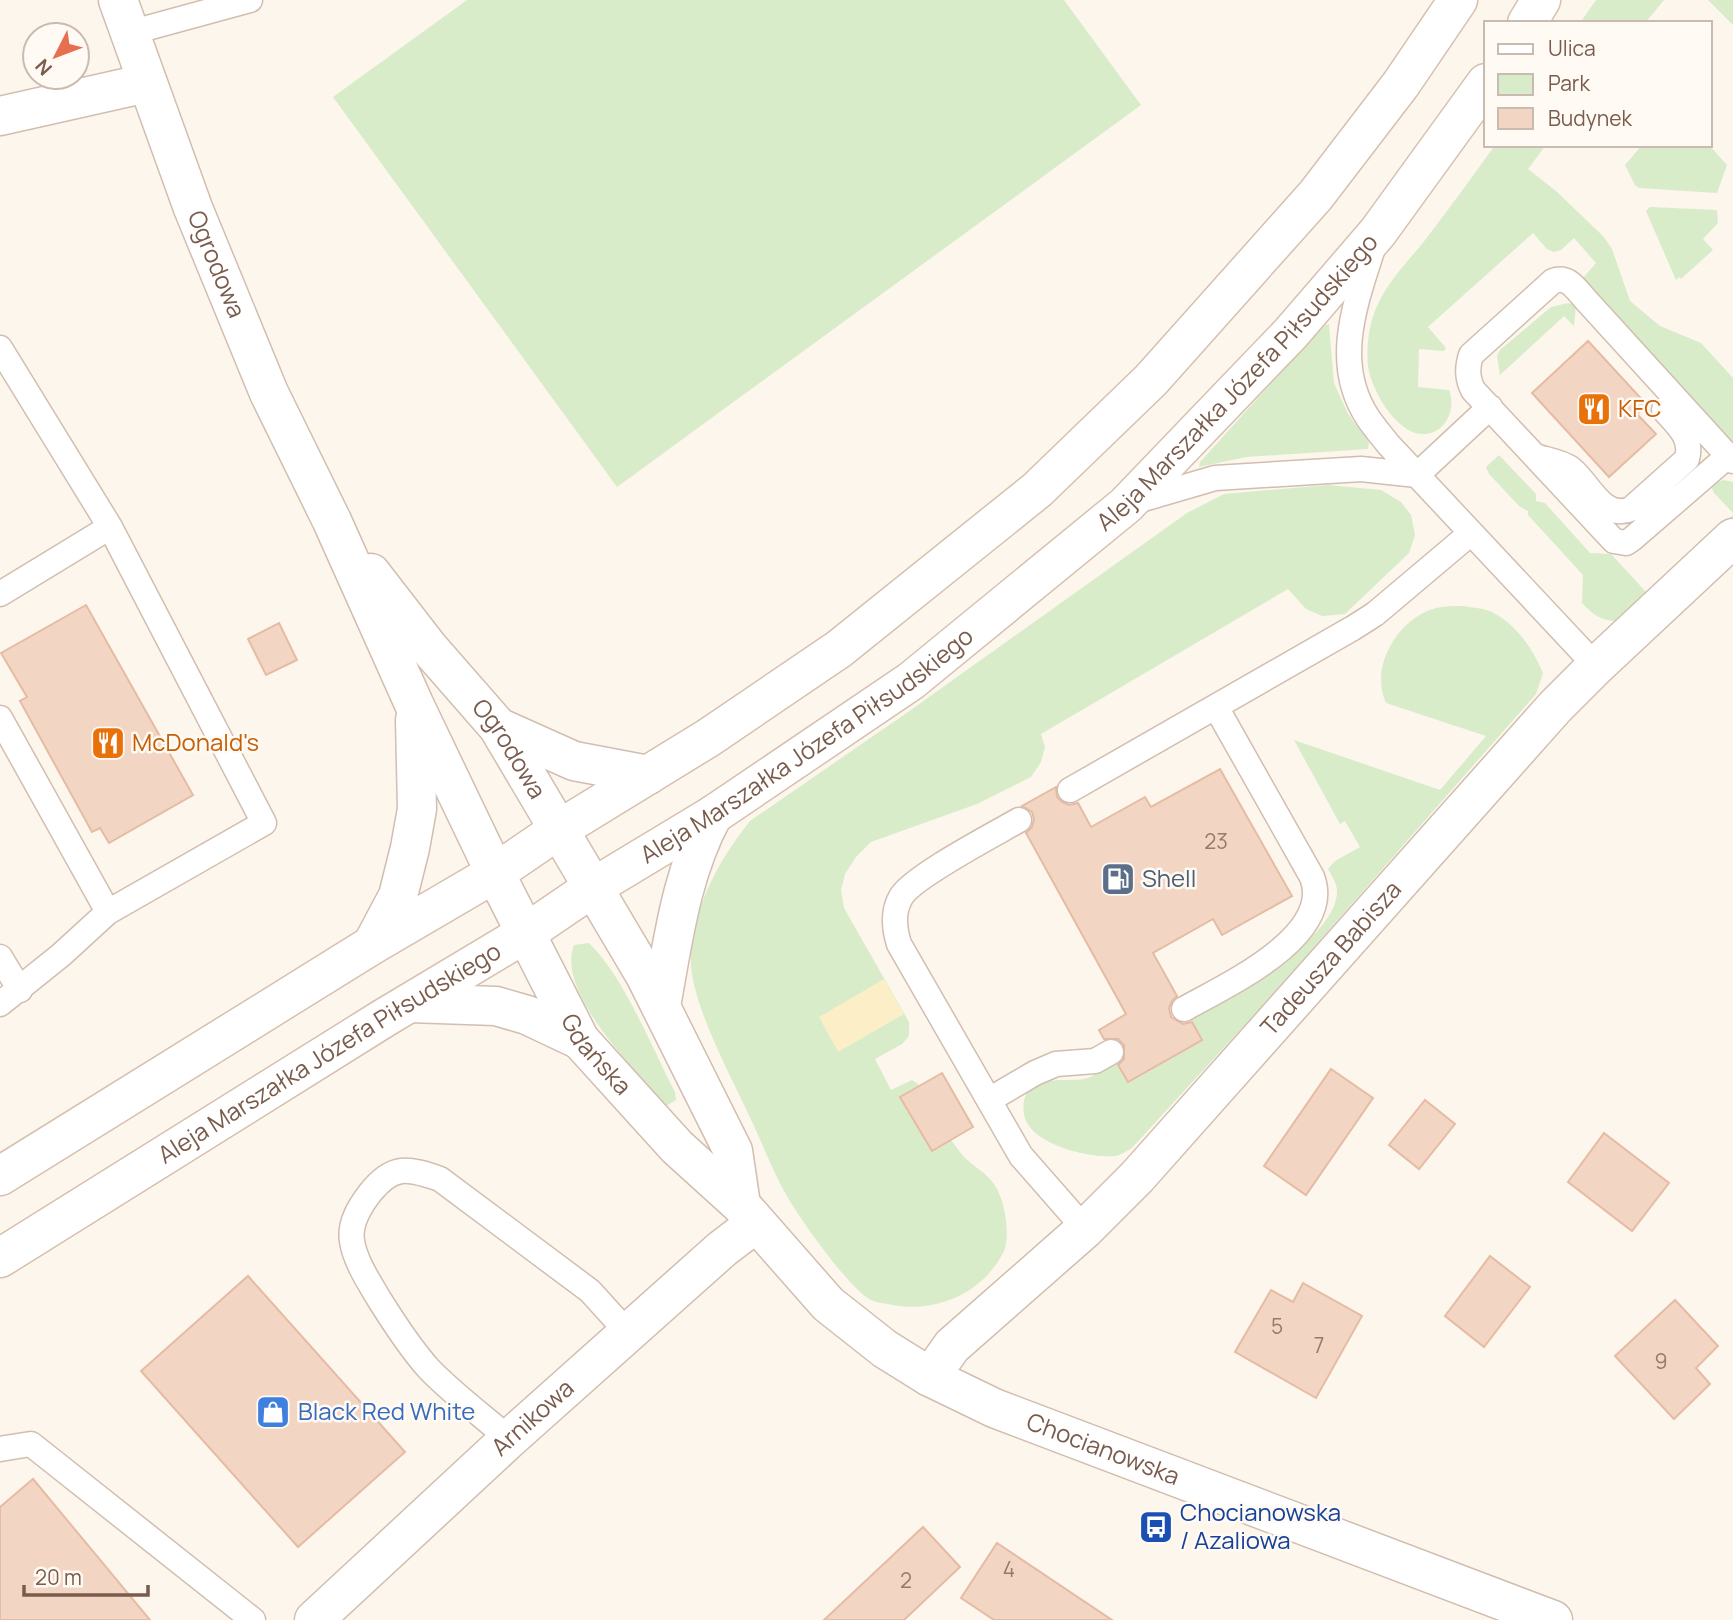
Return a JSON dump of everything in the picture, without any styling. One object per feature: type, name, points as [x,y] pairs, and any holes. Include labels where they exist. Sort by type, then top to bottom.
[{"type":"street","points":[[0,1176],[372,945],[495,873],[558,830],[708,738],[839,649],[1037,490],[1151,380],[1317,195],[1401,84],[1458,0]]},
{"type":"street","points":[[1528,21],[1541,0]]},
{"type":"street","name":"Ogrodowa","points":[[124,16],[193,208],[269,393],[495,873]]},
{"type":"street","points":[[0,116],[146,83]]},
{"type":"street","name":"Aleja Marszałka Józefa Piłsudskiego","points":[[0,1258],[713,815],[911,681],[1126,505],[1291,333],[1378,232],[1484,86]]},
{"type":"street","name":"Ogrodowa","points":[[332,522],[429,648],[498,727],[592,888]]},
{"type":"street","name":"Tadeusza Babisza","points":[[930,1377],[952,1346],[1085,1229],[1136,1177],[1555,707],[1733,538]]},
{"type":"street","points":[[372,945],[398,896],[417,809],[414,704]]},
{"type":"street","points":[[498,727],[574,761],[648,775]]},
{"type":"street","points":[[661,1006],[678,912],[688,875],[700,840],[713,815]]},
{"type":"street","name":"Gdańska","points":[[495,873],[580,1040],[677,1147],[749,1214],[828,1304],[885,1349],[930,1377]]},
{"type":"street","points":[[592,888],[661,1006],[733,1151],[749,1214]]},
{"type":"street","points":[[410,1003],[496,1006],[527,1015],[580,1040]]},
{"type":"street","name":"Arnikowa","points":[[314,1620],[509,1439],[722,1249],[749,1214]]},
{"type":"street","name":"Chocianowska","points":[[930,1377],[1007,1413],[1553,1620]]},
{"type":"lane","points":[[124,16],[250,0]]},
{"type":"lane","points":[[1378,232],[1350,326],[1349,373],[1367,417],[1417,475],[1596,666]]},
{"type":"lane","points":[[1561,278],[1567,280],[1585,299],[1730,458],[1632,539],[1620,543],[1608,537],[1490,407],[1471,385],[1468,369],[1471,355],[1553,281],[1561,278]]},
{"type":"lane","points":[[1534,456],[1569,468],[1603,505],[1625,512],[1687,459],[1689,443],[1686,435],[1598,338],[1591,327],[1585,299]]},
{"type":"lane","points":[[0,348],[110,527],[264,823],[108,912],[10,997],[0,957]]},
{"type":"lane","points":[[1126,505],[1215,478],[1361,469],[1417,475],[1490,407]]},
{"type":"lane","points":[[0,593],[110,527]]},
{"type":"lane","points":[[1070,790],[1375,614],[1471,533]]},
{"type":"lane","points":[[1184,1009],[1268,960],[1286,945],[1314,906],[1317,889],[1216,707]]},
{"type":"lane","points":[[0,718],[108,912]]},
{"type":"lane","points":[[1018,820],[916,880],[902,895],[895,912],[895,929],[899,944],[1021,1156],[1085,1229]]},
{"type":"lane","points":[[989,1100],[1056,1064],[1095,1062],[1111,1052]]},
{"type":"lane","points":[[509,1439],[429,1368],[395,1325],[366,1279],[352,1241],[353,1222],[360,1206],[377,1184],[395,1171],[413,1170],[440,1179],[590,1291],[628,1333]]},
{"type":"lane","points":[[0,1450],[30,1444],[253,1620]]},
{"type":"green space","points":[[467,0],[1064,0],[1141,105],[617,487],[333,97]]},
{"type":"green space","points":[[1596,0],[1664,0],[1647,21],[1581,21]]},
{"type":"green space","points":[[1708,0],[1733,0],[1733,25]]},
{"type":"green space","points":[[1494,147],[1544,147],[1528,169],[1556,191],[1604,237],[1612,249],[1630,301],[1660,326],[1701,343],[1733,378],[1733,442],[1725,439],[1583,278],[1596,263],[1574,238],[1561,250],[1554,252],[1547,249],[1533,233],[1428,327],[1446,348],[1444,351],[1419,349],[1418,387],[1449,390],[1450,413],[1437,431],[1421,434],[1402,426],[1379,397],[1370,375],[1367,350],[1372,318],[1382,296]]},
{"type":"green space","points":[[1640,147],[1711,147],[1727,165],[1717,193],[1639,188],[1625,165]]},
{"type":"green space","points":[[1650,207],[1717,210],[1718,223],[1703,239],[1713,250],[1681,279],[1679,277],[1676,280],[1646,211]]},
{"type":"green space","points":[[1568,303],[1576,305],[1574,326],[1564,316],[1500,375],[1497,356],[1500,350],[1551,307]]},
{"type":"green space","points":[[1329,324],[1334,383],[1348,414],[1369,442],[1368,449],[1246,457],[1199,467],[1200,462],[1323,326]]},
{"type":"green space","points":[[1499,455],[1536,494],[1536,501],[1545,503],[1590,553],[1611,554],[1647,593],[1733,515],[1733,522],[1620,621],[1603,619],[1582,603],[1583,575],[1528,515],[1528,511],[1519,506],[1489,474],[1486,467]]},
{"type":"green space","points":[[1723,480],[1733,482],[1733,513],[1711,486]]},
{"type":"green space","points":[[1328,485],[1381,490],[1401,502],[1411,515],[1415,535],[1409,553],[1345,614],[1322,616],[1306,609],[1288,589],[1041,734],[1045,747],[1041,762],[1031,777],[977,804],[871,842],[856,857],[845,874],[841,890],[844,908],[909,1022],[909,1036],[902,1044],[875,1059],[891,1090],[912,1080],[919,1085],[900,1097],[951,1140],[965,1158],[992,1181],[1002,1201],[1007,1227],[1003,1253],[983,1280],[970,1290],[940,1303],[925,1306],[908,1307],[871,1300],[839,1269],[788,1198],[704,1017],[696,994],[691,954],[697,917],[710,883],[750,821],[1187,513],[1224,494]]},
{"type":"green space","points":[[1446,606],[1464,606],[1492,612],[1509,623],[1523,638],[1543,673],[1536,694],[1262,1006],[1131,1149],[1116,1156],[1091,1155],[1062,1147],[1036,1134],[1028,1125],[1024,1114],[1025,1098],[1033,1087],[1046,1081],[1087,1078],[1116,1060],[1128,1081],[1202,1041],[1190,1019],[1254,981],[1302,946],[1333,908],[1337,889],[1328,869],[1335,861],[1360,847],[1345,821],[1340,824],[1294,740],[1440,790],[1486,736],[1386,703],[1382,689],[1384,660],[1399,633],[1422,613]]},
{"type":"green space","points":[[589,943],[602,957],[625,993],[675,1092],[676,1100],[666,1106],[602,1030],[576,985],[571,964],[574,945]]},
{"type":"sand","points":[[884,979],[904,1014],[838,1052],[819,1017]]},
{"type":"building","name":"KFC","points":[[1588,341],[1647,405],[1637,414],[1656,434],[1609,477],[1532,393]]},
{"type":"building","name":"McDonald's","points":[[86,605],[193,795],[109,843],[100,828],[92,832],[20,701],[27,697],[1,653]]},
{"type":"building","points":[[279,623],[297,660],[266,675],[248,639]]},
{"type":"building","points":[[1220,769],[1292,896],[1222,935],[1213,919],[1153,953],[1177,996],[1169,1008],[1171,1017],[1183,1024],[1192,1022],[1202,1040],[1128,1082],[1118,1065],[1124,1059],[1124,1045],[1118,1039],[1104,1039],[1099,1030],[1126,1014],[1026,833],[1032,827],[1034,819],[1032,812],[1022,806],[1056,787],[1057,797],[1062,802],[1069,805],[1078,803],[1091,827],[1145,797],[1151,807]]},
{"type":"building","points":[[1331,1069],[1373,1098],[1306,1195],[1264,1166]]},
{"type":"building","points":[[942,1073],[973,1127],[932,1151],[900,1097]]},
{"type":"building","points":[[1425,1100],[1455,1124],[1419,1169],[1389,1145]]},
{"type":"building","points":[[1604,1133],[1669,1183],[1632,1231],[1568,1182]]},
{"type":"building","points":[[1490,1256],[1530,1287],[1484,1347],[1445,1316]]},
{"type":"building","name":"Black Red White","points":[[248,1276],[405,1452],[298,1547],[141,1371]]},
{"type":"building","points":[[1303,1283],[1362,1316],[1316,1398],[1235,1352],[1271,1290],[1293,1302]]},
{"type":"building","points":[[1675,1300],[1718,1346],[1696,1368],[1710,1384],[1674,1419],[1615,1356]]},
{"type":"building","points":[[33,1479],[150,1620],[0,1620],[0,1507]]},
{"type":"building","points":[[923,1527],[960,1567],[904,1620],[824,1620]]},
{"type":"building","points":[[997,1543],[1112,1620],[994,1620],[961,1598]]},
{"type":"place","name":"KFC","points":[[1594,409]]},
{"type":"place","name":"McDonald's","points":[[108,743]]},
{"type":"place","name":"Shell","points":[[1118,879]]},
{"type":"place","name":"Black Red White","points":[[273,1412]]},
{"type":"place","name":"Chocianowska / Azaliowa","points":[[1156,1527]]}]
